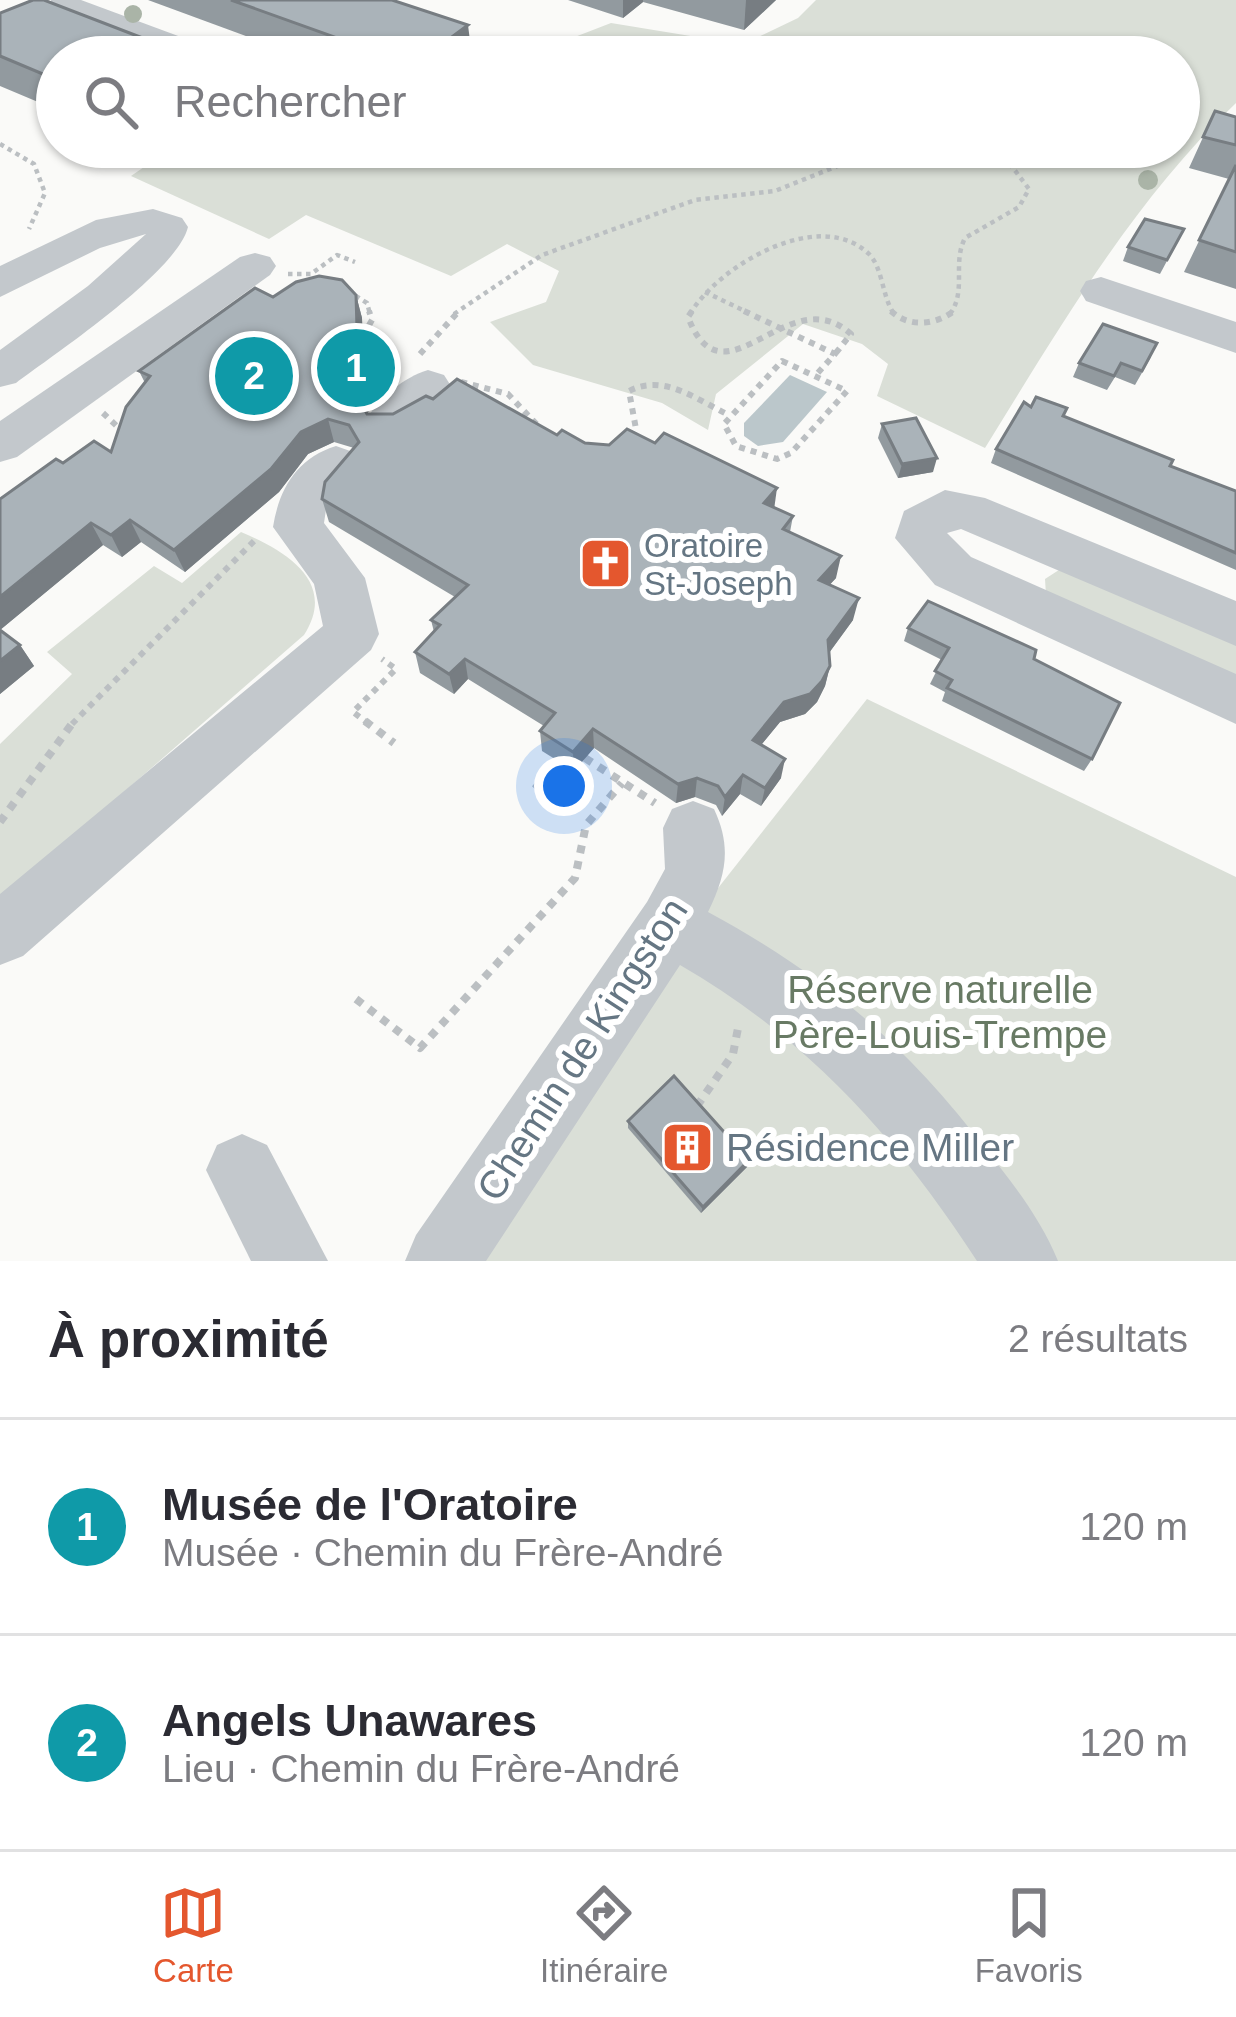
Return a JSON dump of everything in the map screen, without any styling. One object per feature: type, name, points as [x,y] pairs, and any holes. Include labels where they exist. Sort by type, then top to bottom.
[{"type":"street","points":[[32,22],[68,2],[152,36]]},
{"type":"street","points":[[0,283],[132,219],[158,220],[167,227],[166,238],[103,296],[0,372]]},
{"type":"street","points":[[0,445],[255,266]]},
{"type":"street","points":[[1101,292],[1236,338]]},
{"type":"street","points":[[389,420],[428,386]]},
{"type":"street","points":[[0,934],[352,634],[339,578],[298,527],[320,480]]},
{"type":"street","points":[[1236,624],[968,511],[945,509],[922,525],[920,538],[930,553],[994,590],[1236,700]]},
{"type":"street","points":[[994,590],[1026,533]]},
{"type":"street","name":"Chemin de Kingston","points":[[442,1261],[670,924],[696,872],[693,828]]},
{"type":"street","points":[[670,924],[770,982],[839,1036],[915,1112],[1021,1261]]},
{"type":"street","points":[[242,1170],[291,1261]]},
{"type":"path","points":[[0,143],[34,164],[45,193],[39,213],[21,236]]},
{"type":"path","points":[[428,386],[419,351],[451,316],[526,263],[695,200],[775,190],[831,168]]},
{"type":"path","points":[[815,376],[848,341],[846,328],[821,316],[775,328],[751,347],[713,348],[691,330],[688,317],[705,292],[757,253],[781,244],[841,238],[872,257],[888,309],[896,317],[915,323],[945,316],[955,309],[962,290],[961,241],[1019,206],[1029,189],[1016,168]]},
{"type":"path","points":[[296,288],[281,280],[295,269],[311,274],[338,255],[355,262]]},
{"type":"path","points":[[337,290],[359,296],[370,311],[370,329],[347,355]]},
{"type":"path","points":[[705,292],[835,355]]},
{"type":"path","points":[[346,344],[428,386]]},
{"type":"path","points":[[782,361],[815,376],[847,391],[785,457],[764,457],[736,446],[725,430],[729,415],[782,361]]},
{"type":"path","points":[[616,449],[636,430],[628,400],[635,386],[656,383],[680,390],[729,415]]},
{"type":"path","points":[[500,388],[525,405],[550,438]]},
{"type":"path","points":[[101,413],[122,426],[123,444]]},
{"type":"path","points":[[0,823],[74,722],[199,592],[320,480]]},
{"type":"path","points":[[363,647],[396,669],[353,712],[394,742]]},
{"type":"path","points":[[356,999],[420,1048],[575,878],[575,842],[604,797],[622,782],[585,758]]},
{"type":"path","points":[[535,789],[559,762]]},
{"type":"path","points":[[695,1109],[733,1054],[739,1022],[770,982]]},
{"type":"green space","points":[[816,0],[1236,0],[1236,103],[1200,140],[1200,36],[760,36],[798,18]]},
{"type":"green space","points":[[611,23],[690,36],[577,36]]},
{"type":"green space","points":[[143,168],[1175,168],[1070,312],[985,448],[877,396],[888,364],[862,344],[803,324],[716,394],[708,430],[662,403],[533,365],[490,322],[546,302],[559,271],[507,244],[451,276],[306,215],[269,239],[131,176]]},
{"type":"green space","points":[[241,532],[290,559],[311,584],[313,616],[304,635],[0,900],[0,744],[72,674],[47,652],[154,566],[182,583]]},
{"type":"green space","points":[[1062,568],[1236,638],[1236,688],[1046,595],[1045,579]]},
{"type":"green space","name":"Réserve naturelle Père-Louis-Trempe","points":[[867,699],[1236,877],[1236,1261],[474,1261],[711,897]]},
{"type":"shaded area","points":[[790,375],[827,392],[783,442],[758,446],[744,436],[744,423]]},
{"type":"building","points":[[44,0],[137,36],[36,36],[36,71],[0,56],[0,13]]},
{"type":"building","points":[[231,0],[392,0],[468,25],[453,36],[331,36]]},
{"type":"building","points":[[1215,111],[1236,117],[1236,145],[1203,137]]},
{"type":"building","points":[[1236,165],[1236,252],[1199,240]]},
{"type":"building","points":[[1145,219],[1184,229],[1167,260],[1128,247]]},
{"type":"building","name":"Oratoire St-Joseph","points":[[319,276],[342,280],[356,295],[357,328],[329,350],[373,374],[357,394],[367,414],[393,414],[426,396],[433,399],[457,379],[557,435],[562,430],[585,443],[609,445],[627,429],[655,443],[664,433],[777,488],[764,503],[793,516],[783,529],[841,556],[819,580],[859,598],[828,640],[830,666],[822,681],[810,694],[784,702],[753,740],[785,759],[765,788],[743,775],[725,797],[718,786],[697,778],[678,784],[593,729],[573,752],[540,731],[555,713],[465,659],[449,674],[415,652],[440,625],[431,620],[468,585],[322,499],[325,482],[359,442],[349,425],[328,419],[301,432],[271,469],[174,550],[130,520],[111,535],[91,523],[0,597],[0,499],[56,459],[63,463],[94,441],[111,452],[126,407],[150,376],[139,371],[255,288],[273,297],[296,282]]},
{"type":"building","points":[[1103,324],[1157,343],[1142,371],[1121,363],[1114,376],[1079,363]]},
{"type":"building","points":[[1036,397],[1067,408],[1063,416],[1236,491],[1236,553],[996,449],[1024,402],[1031,407]]},
{"type":"building","points":[[916,418],[937,458],[902,464],[882,424]]},
{"type":"building","points":[[928,601],[1036,650],[1034,659],[1120,703],[1092,759],[947,688],[952,680],[935,671],[949,648],[908,628]]},
{"type":"building","points":[[0,630],[20,645],[0,661]]},
{"type":"building","name":"Résidence Miller","points":[[674,1076],[749,1160],[703,1207],[628,1121]]},
{"type":"place","name":"Musée de l'Oratoire","points":[[356,368]]},
{"type":"place","name":"Angels Unawares","points":[[254,376]]},
{"type":"place","name":"Oratoire St-Joseph","points":[[605,564]]},
{"type":"place","name":"Résidence Miller","points":[[687,1147]]}]
